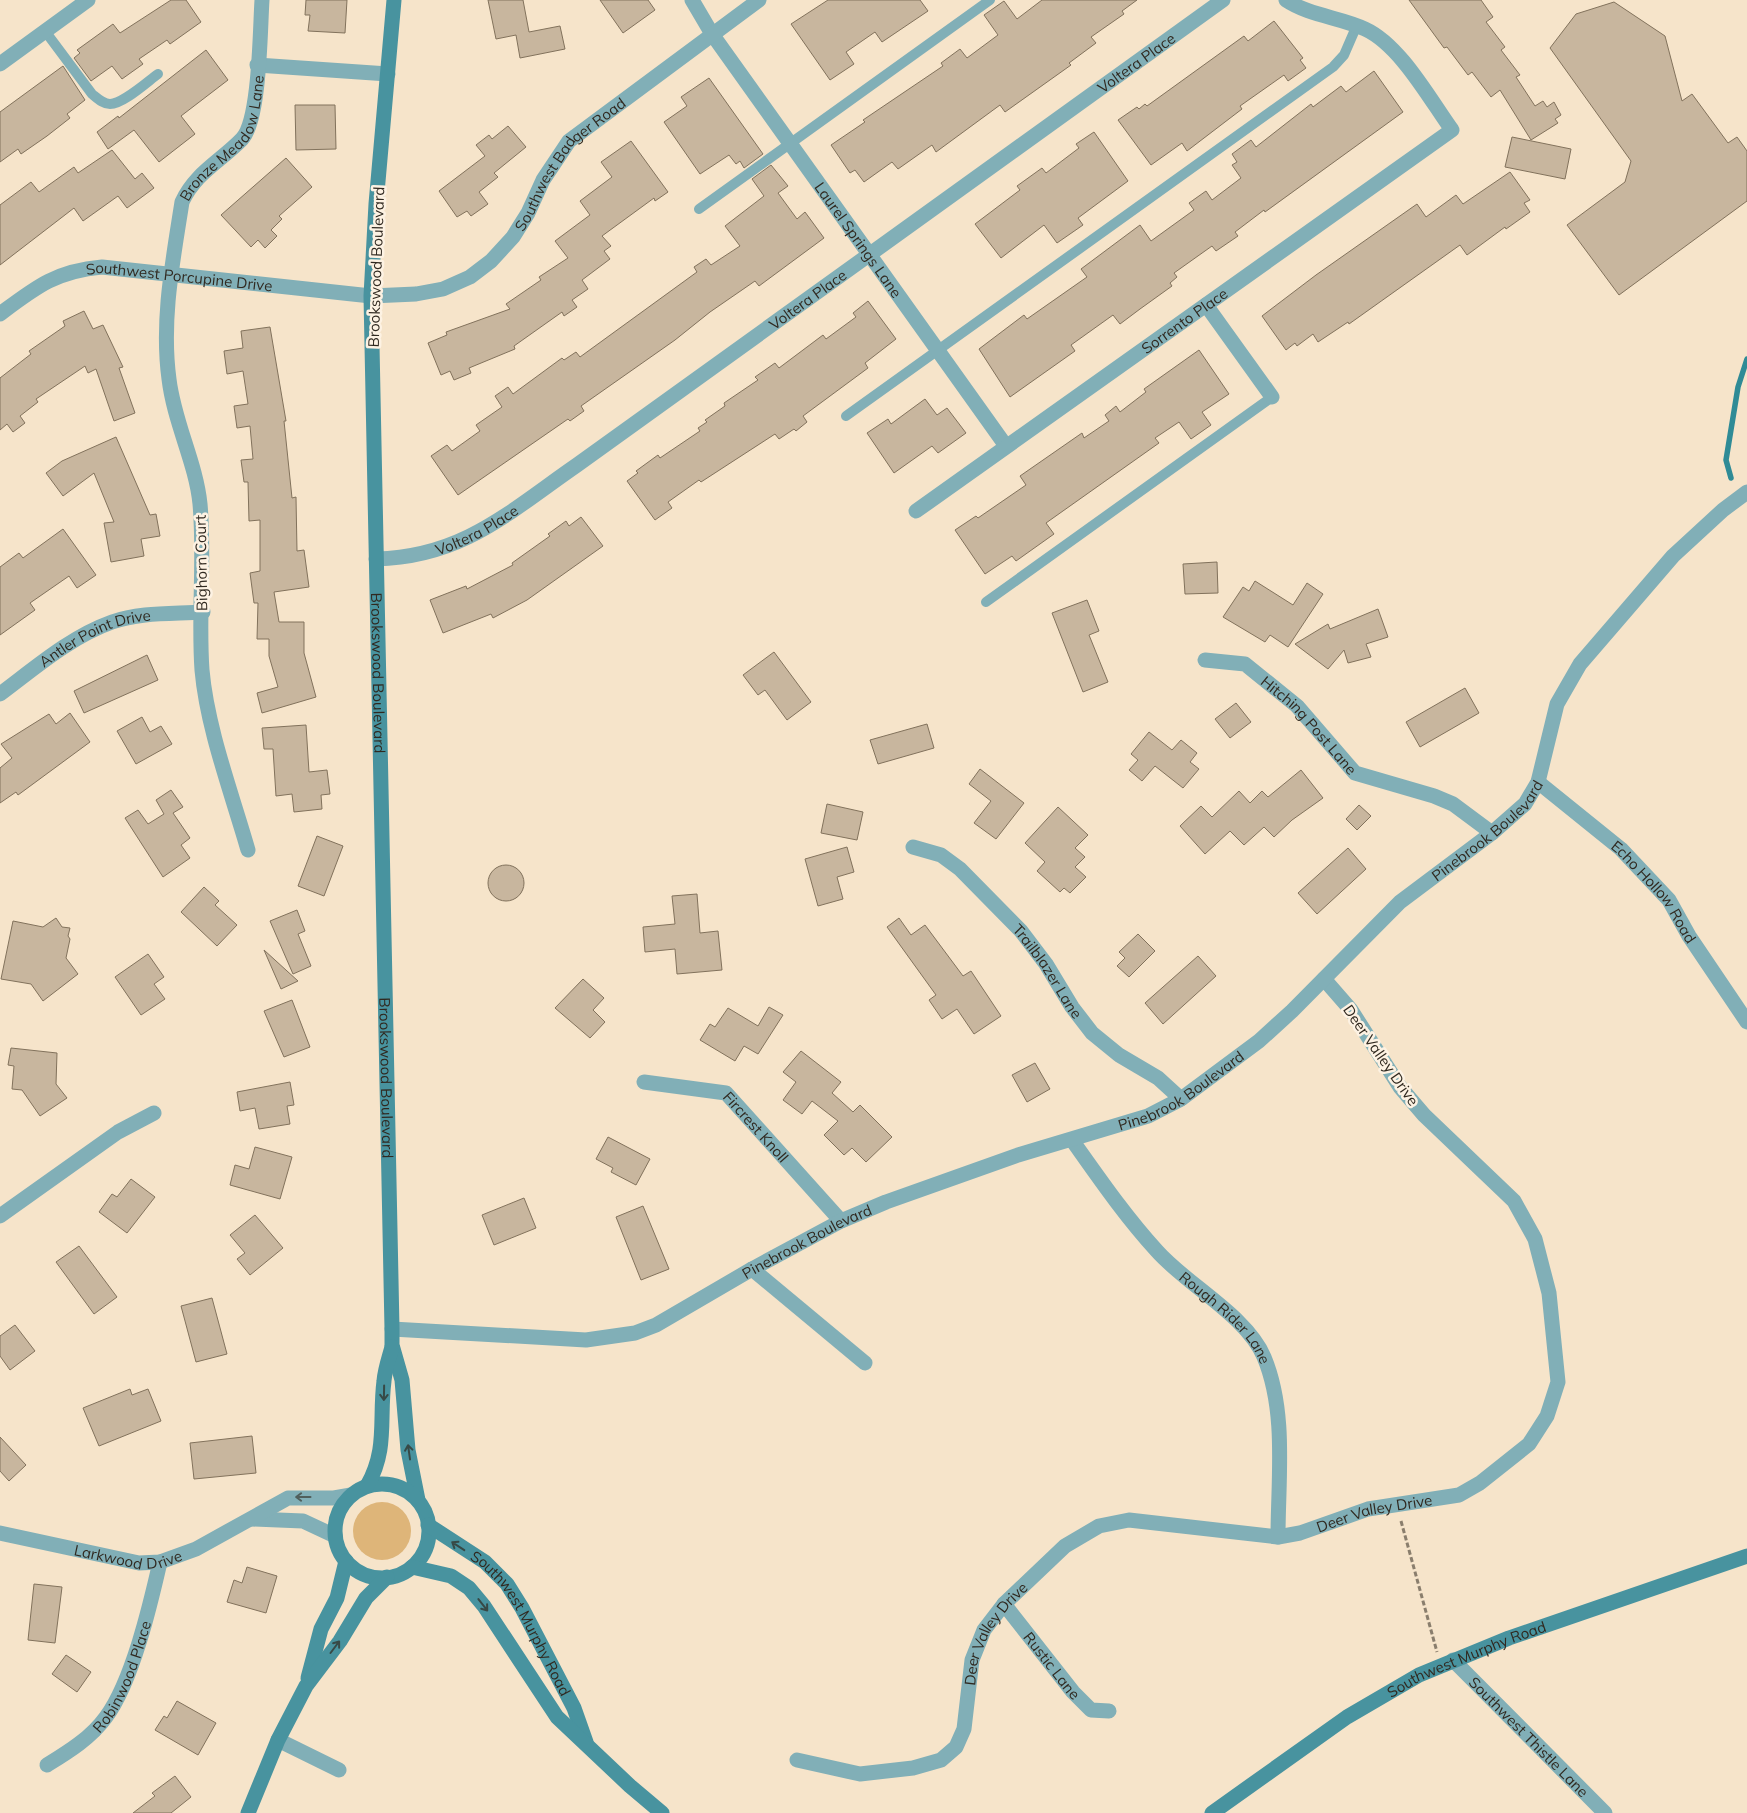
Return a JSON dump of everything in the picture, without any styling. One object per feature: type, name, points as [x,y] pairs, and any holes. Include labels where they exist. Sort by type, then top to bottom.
[{"type":"main road","name":"Brookswood Boulevard","points":[[367,1486],[375,1472],[381,1450],[384,1380],[392,1345],[372,296],[376,204],[394,0]]},
{"type":"main road","name":"Brookswood Boulevard","points":[[392,1345],[402,1380],[408,1450],[418,1500]]},
{"type":"main road","points":[[248,1813],[278,1740],[306,1686],[340,1640],[366,1598],[387,1578],[412,1567],[427,1544],[428,1525],[418,1500],[395,1485],[376,1484],[367,1486],[351,1495],[340,1509],[336,1518],[335,1536],[337,1545],[346,1561],[368,1576],[387,1578]]},
{"type":"main road","name":"Southwest Murphy Road","points":[[428,1525],[486,1562],[507,1584],[522,1608],[574,1708],[587,1743]]},
{"type":"main road","name":"Southwest Murphy Road","points":[[1212,1813],[1372,1701],[1447,1662],[1509,1638],[1747,1556]]},
{"type":"main road","points":[[306,1686],[321,1630],[337,1598],[346,1561]]},
{"type":"main road","name":"Southwest Murphy Road","points":[[412,1567],[451,1576],[469,1588],[484,1606],[557,1717],[587,1743],[619,1776],[662,1813]]},
{"type":"street","points":[[0,64],[88,0]]},
{"type":"street","name":"Bronze Meadow Lane","points":[[171,275],[182,202],[196,177],[242,138],[249,128],[252,117],[262,0]]},
{"type":"street","name":"Laurel Springs Lane","points":[[692,0],[712,34],[1006,446]]},
{"type":"street","name":"Southwest Badger Road","points":[[372,296],[416,294],[443,290],[470,277],[491,261],[513,237],[528,213],[543,180],[568,141],[760,0]]},
{"type":"street","name":"Voltera Place","points":[[376,559],[406,558],[440,550],[478,534],[577,465],[868,253],[1223,0]]},
{"type":"street","points":[[1286,0],[1310,12],[1357,26]]},
{"type":"street","name":"Sorrento Place","points":[[916,511],[1452,130],[1392,48],[1380,38],[1357,26]]},
{"type":"street","points":[[257,65],[388,74]]},
{"type":"street","name":"Southwest Porcupine Drive","points":[[0,314],[58,276],[78,269],[102,267],[372,296]]},
{"type":"street","name":"Bighorn Court","points":[[171,275],[166,332],[168,378],[175,418],[200,501],[203,612],[202,670],[208,708],[248,850]]},
{"type":"street","points":[[1206,306],[1272,397]]},
{"type":"street","name":"Pinebrook Boulevard","points":[[392,1329],[560,1339],[613,1338],[635,1333],[656,1325],[752,1269],[841,1221],[959,1175],[1148,1116],[1181,1099],[1259,1041],[1400,902],[1492,832],[1525,804],[1538,782],[1557,704],[1580,664],[1673,556],[1702,528],[1747,492]]},
{"type":"street","name":"Antler Point Drive","points":[[0,694],[64,647],[113,621],[151,615],[203,612]]},
{"type":"street","name":"Hitching Post Lane","points":[[1205,660],[1245,664],[1296,706],[1355,773],[1440,798],[1468,813],[1492,832]]},
{"type":"street","name":"Echo Hollow Road","points":[[1538,782],[1621,849],[1669,900],[1689,936],[1747,1022]]},
{"type":"street","name":"Trailblazer Lane","points":[[913,847],[941,855],[960,869],[1021,931],[1046,964],[1072,1007],[1092,1033],[1119,1055],[1158,1078],[1181,1099]]},
{"type":"street","name":"Deer Valley Drive","points":[[797,1760],[860,1774],[913,1768],[941,1760],[956,1747],[964,1729],[972,1660],[984,1630],[1004,1604],[1065,1546],[1099,1526],[1129,1520],[1278,1537],[1300,1533],[1368,1509],[1459,1495],[1480,1483],[1529,1444],[1547,1416],[1558,1382],[1549,1293],[1535,1239],[1514,1201],[1424,1115],[1400,1087],[1351,1010],[1324,979]]},
{"type":"street","name":"Fircrest Knoll","points":[[644,1082],[726,1093],[841,1221]]},
{"type":"street","points":[[0,1216],[118,1132],[154,1113]]},
{"type":"street","name":"Rough Rider Lane","points":[[1072,1140],[1102,1183],[1158,1252],[1187,1280],[1238,1321],[1254,1338],[1264,1356],[1272,1380],[1279,1445],[1278,1537]]},
{"type":"street","points":[[752,1269],[865,1363]]},
{"type":"street","name":"Larkwood Drive","points":[[0,1533],[138,1563],[160,1562],[196,1549],[288,1498],[334,1498],[351,1495]]},
{"type":"street","points":[[250,1519],[303,1521],[335,1536]]},
{"type":"street","name":"Robinwood Place","points":[[47,1765],[77,1746],[106,1718],[124,1687],[160,1562]]},
{"type":"street","name":"Rustic Lane","points":[[1004,1604],[1073,1692],[1091,1710],[1109,1711]]},
{"type":"street","name":"Southwest Thistle Lane","points":[[1447,1662],[1605,1813]]},
{"type":"street","points":[[278,1740],[339,1770]]},
{"type":"lane","points":[[699,209],[990,0]]},
{"type":"lane","points":[[846,416],[1333,68],[1344,55],[1357,26]]},
{"type":"lane","points":[[45,31],[92,94],[101,102],[110,104],[119,102],[158,74]]},
{"type":"lane","points":[[986,602],[1272,397]]},
{"type":"path","points":[[1396,1504],[1447,1662]]},
{"type":"shaded area","points":[[376,1502],[388,1502],[403,1510],[411,1525],[411,1537],[403,1552],[388,1560],[376,1560],[361,1552],[353,1537],[353,1525],[361,1510]]},
{"type":"building","points":[[171,0],[186,0],[201,22],[170,44],[167,40],[139,59],[143,64],[122,79],[112,66],[91,81],[74,58],[80,53],[77,50],[113,24],[120,33]]},
{"type":"building","points":[[306,0],[347,0],[345,33],[308,31],[310,15],[305,15]]},
{"type":"building","points":[[488,0],[523,0],[529,32],[560,26],[565,49],[520,58],[516,35],[496,39]]},
{"type":"building","points":[[600,0],[648,0],[655,10],[623,33]]},
{"type":"building","points":[[828,0],[920,0],[928,11],[882,42],[875,32],[846,52],[854,64],[830,80],[791,24]]},
{"type":"building","points":[[1042,0],[1137,0],[1122,11],[1124,14],[1091,37],[1096,43],[1069,63],[1071,65],[1005,112],[1000,105],[936,152],[932,145],[898,169],[892,162],[864,182],[855,170],[850,173],[831,145],[865,122],[863,120],[943,66],[941,63],[960,49],[967,58],[998,35],[984,15],[1004,1],[1017,19]]},
{"type":"building","points":[[1409,0],[1481,0],[1493,17],[1486,22],[1505,47],[1501,50],[1520,75],[1516,77],[1535,106],[1543,101],[1547,107],[1554,102],[1561,115],[1555,119],[1558,123],[1531,140],[1500,90],[1491,97],[1472,72],[1468,75],[1447,47],[1444,48]]},
{"type":"building","points":[[1614,2],[1665,36],[1682,101],[1692,94],[1728,143],[1737,137],[1747,151],[1747,201],[1619,295],[1567,225],[1625,182],[1631,161],[1550,48],[1576,14]]},
{"type":"building","points":[[1274,21],[1303,58],[1300,60],[1306,68],[1288,81],[1284,75],[1240,106],[1242,109],[1187,151],[1182,143],[1151,165],[1118,120],[1137,107],[1139,109],[1145,104],[1147,106],[1244,36],[1248,41]]},
{"type":"building","points":[[206,50],[228,80],[181,116],[195,134],[159,162],[134,130],[108,149],[97,132],[118,116],[119,118]]},
{"type":"building","points":[[63,66],[85,100],[67,114],[70,118],[47,136],[21,154],[18,149],[0,162],[0,112]]},
{"type":"building","points":[[1374,71],[1403,112],[1265,212],[1264,210],[1235,232],[1238,236],[1216,251],[1212,246],[1174,273],[1177,277],[1170,283],[1172,286],[1120,324],[1113,315],[1071,345],[1075,351],[1010,397],[979,349],[1024,315],[1027,319],[1087,277],[1081,269],[1140,225],[1151,241],[1194,210],[1189,203],[1206,191],[1212,200],[1241,178],[1232,165],[1237,162],[1232,154],[1251,140],[1256,147],[1311,104],[1313,107],[1341,86],[1346,92]]},
{"type":"building","points":[[709,78],[763,154],[744,168],[740,161],[736,164],[729,155],[700,174],[664,122],[687,106],[681,97]]},
{"type":"building","points":[[295,105],[335,105],[336,149],[296,150]]},
{"type":"building","points":[[508,126],[526,147],[494,173],[498,177],[479,192],[488,204],[471,216],[467,211],[457,217],[439,191],[485,156],[476,145],[489,135],[492,139]]},
{"type":"building","points":[[1094,132],[1128,181],[1078,218],[1083,225],[1057,243],[1044,225],[1001,258],[975,224],[1020,190],[1017,186],[1042,168],[1046,173],[1079,148],[1076,144]]},
{"type":"building","points":[[1512,137],[1571,149],[1565,179],[1505,167]]},
{"type":"building","points":[[631,141],[668,192],[655,201],[654,198],[602,236],[611,246],[604,251],[610,259],[582,280],[588,289],[572,300],[577,307],[564,316],[562,312],[514,346],[515,349],[469,368],[471,373],[454,380],[450,371],[441,375],[428,343],[447,335],[446,332],[510,309],[506,304],[541,280],[539,277],[568,258],[555,241],[590,215],[580,201],[612,177],[601,162]]},
{"type":"building","points":[[112,150],[135,179],[142,173],[154,188],[127,208],[118,196],[83,221],[74,208],[0,265],[0,205],[31,182],[39,192],[74,167],[78,173]]},
{"type":"building","points":[[286,158],[312,187],[279,216],[282,219],[271,230],[277,236],[265,248],[258,240],[251,247],[221,215]]},
{"type":"building","points":[[771,165],[788,186],[778,193],[797,219],[805,212],[824,238],[759,286],[755,281],[710,312],[675,340],[581,406],[584,411],[570,421],[568,419],[458,495],[431,456],[447,445],[452,451],[480,431],[476,425],[502,407],[495,396],[508,387],[513,394],[562,358],[564,360],[576,352],[580,357],[697,272],[694,267],[706,259],[711,265],[740,246],[725,226],[764,196],[752,179]]},
{"type":"building","points":[[1510,172],[1530,200],[1524,203],[1530,212],[1506,229],[1505,227],[1467,255],[1460,245],[1349,324],[1348,322],[1318,342],[1313,334],[1297,346],[1295,343],[1286,350],[1262,316],[1316,275],[1417,204],[1426,217],[1456,195],[1463,204]]},
{"type":"building","points":[[868,301],[896,339],[865,363],[868,368],[803,416],[807,422],[796,431],[794,429],[779,439],[775,434],[701,482],[699,480],[668,502],[672,508],[655,520],[627,481],[638,473],[636,471],[658,455],[660,458],[700,431],[698,428],[707,422],[705,420],[725,406],[724,403],[758,380],[755,377],[775,363],[779,368],[823,335],[826,339],[856,317],[853,313]]},
{"type":"building","points":[[84,311],[93,329],[103,325],[123,367],[119,368],[135,413],[114,421],[96,369],[88,373],[85,366],[36,399],[38,402],[20,416],[25,423],[13,432],[7,424],[0,430],[0,378],[31,354],[29,351],[65,326],[63,321]]},
{"type":"building","points":[[270,327],[286,421],[284,421],[292,498],[296,497],[297,551],[304,550],[309,587],[274,592],[279,622],[304,622],[304,653],[316,697],[262,713],[257,693],[278,687],[269,656],[269,639],[257,639],[258,603],[254,603],[250,573],[260,571],[260,520],[249,521],[248,482],[244,482],[241,460],[253,459],[250,426],[237,428],[234,406],[248,404],[243,371],[227,374],[224,351],[243,348],[241,331]]},
{"type":"building","points":[[1199,350],[1229,394],[1202,412],[1211,425],[1191,439],[1179,422],[1155,438],[1159,443],[1046,523],[1054,534],[1016,561],[1012,556],[985,574],[955,530],[976,516],[978,518],[1026,485],[1020,476],[1082,433],[1084,438],[1109,421],[1105,415],[1116,406],[1120,412],[1146,392],[1144,389]]},
{"type":"building","points":[[925,399],[937,415],[947,408],[966,433],[938,453],[932,446],[894,473],[867,433],[888,419],[891,424]]},
{"type":"building","points":[[116,437],[150,515],[156,514],[160,536],[141,539],[144,556],[111,562],[104,523],[114,522],[94,473],[63,496],[46,473],[62,461]]},
{"type":"building","points":[[581,517],[603,546],[527,600],[493,618],[491,614],[443,633],[430,600],[466,586],[467,589],[513,565],[512,563],[550,536],[548,534],[566,521],[569,526]]},
{"type":"building","points":[[63,529],[96,575],[77,588],[69,576],[30,603],[35,610],[0,635],[0,567],[19,553],[23,558]]},
{"type":"building","points":[[1217,562],[1218,593],[1185,594],[1183,564]]},
{"type":"building","points":[[1255,581],[1293,605],[1307,583],[1323,594],[1288,647],[1270,635],[1265,642],[1223,617],[1243,587],[1249,591]]},
{"type":"building","points":[[1087,600],[1099,631],[1089,635],[1108,682],[1083,692],[1052,613]]},
{"type":"building","points":[[1378,609],[1388,637],[1366,644],[1371,657],[1348,663],[1344,650],[1328,669],[1295,644],[1328,624],[1330,629]]},
{"type":"building","points":[[774,652],[811,702],[787,720],[765,690],[758,695],[743,675]]},
{"type":"building","points":[[147,655],[158,680],[84,713],[74,691]]},
{"type":"building","points":[[1465,688],[1479,713],[1420,747],[1406,722]]},
{"type":"building","points":[[1236,703],[1251,722],[1230,738],[1215,719]]},
{"type":"building","points":[[70,713],[90,742],[18,795],[16,792],[0,803],[0,768],[12,758],[1,744],[49,714],[56,724]]},
{"type":"building","points":[[142,717],[150,732],[161,726],[172,744],[136,764],[117,731]]},
{"type":"building","points":[[927,724],[934,748],[878,764],[870,740]]},
{"type":"building","points":[[306,725],[309,772],[327,770],[330,794],[321,795],[322,809],[294,812],[292,794],[276,796],[273,749],[264,749],[262,728]]},
{"type":"building","points":[[1149,732],[1172,750],[1181,740],[1197,753],[1190,762],[1199,769],[1183,788],[1155,766],[1142,781],[1129,770],[1138,760],[1131,754]]},
{"type":"building","points":[[980,769],[1024,803],[996,839],[974,823],[991,801],[969,784]]},
{"type":"building","points":[[1301,770],[1323,798],[1292,820],[1274,837],[1264,827],[1244,845],[1230,831],[1205,854],[1180,826],[1201,806],[1212,817],[1239,791],[1250,803],[1262,791],[1268,797]]},
{"type":"building","points":[[171,790],[183,807],[173,813],[190,838],[181,845],[190,858],[163,877],[125,818],[138,810],[148,824],[164,814],[156,800]]},
{"type":"building","points":[[827,804],[863,812],[857,840],[821,833]]},
{"type":"building","points":[[1359,805],[1371,816],[1357,830],[1346,819]]},
{"type":"building","points":[[1058,807],[1088,835],[1075,848],[1085,857],[1075,867],[1086,877],[1070,893],[1064,888],[1060,892],[1037,871],[1045,862],[1025,843]]},
{"type":"building","points":[[317,836],[343,846],[324,896],[298,886]]},
{"type":"building","points":[[847,847],[854,872],[837,877],[843,899],[818,906],[805,859]]},
{"type":"building","points":[[1348,848],[1366,869],[1317,914],[1298,893]]},
{"type":"building","points":[[506,865],[519,870],[524,883],[519,896],[506,901],[493,896],[488,883],[493,870]]},
{"type":"building","points":[[204,887],[219,901],[215,905],[237,925],[217,946],[181,912]]},
{"type":"building","points":[[697,894],[700,933],[718,931],[722,970],[677,974],[675,949],[645,952],[643,927],[675,924],[672,896]]},
{"type":"building","points":[[297,910],[305,931],[298,934],[311,966],[293,974],[270,921]]},
{"type":"building","points":[[56,918],[62,927],[70,928],[66,958],[78,974],[43,1001],[31,984],[1,979],[13,921],[43,927]]},
{"type":"building","points":[[899,918],[911,935],[925,925],[963,976],[971,971],[1001,1016],[974,1034],[957,1009],[942,1019],[929,1000],[936,995],[887,927]]},
{"type":"building","points":[[1138,934],[1155,951],[1129,977],[1117,966],[1125,958],[1119,952]]},
{"type":"building","points":[[264,950],[298,981],[281,989]]},
{"type":"building","points":[[148,954],[164,977],[154,984],[165,999],[141,1015],[115,977]]},
{"type":"building","points":[[1198,956],[1216,976],[1163,1024],[1145,1003]]},
{"type":"building","points":[[583,979],[604,998],[593,1010],[605,1022],[590,1038],[555,1008]]},
{"type":"building","points":[[292,1000],[310,1047],[284,1057],[264,1011]]},
{"type":"building","points":[[769,1007],[783,1015],[758,1054],[744,1046],[735,1061],[700,1040],[710,1024],[715,1027],[728,1008],[758,1026]]},
{"type":"building","points":[[11,1048],[57,1053],[56,1084],[67,1098],[40,1116],[22,1090],[12,1089],[14,1066],[8,1065]]},
{"type":"building","points":[[801,1051],[841,1082],[832,1093],[853,1112],[860,1105],[892,1137],[866,1162],[852,1148],[844,1155],[824,1135],[838,1121],[812,1101],[802,1114],[783,1100],[796,1082],[783,1072]]},
{"type":"building","points":[[1035,1063],[1050,1089],[1027,1102],[1012,1075]]},
{"type":"building","points":[[290,1082],[294,1105],[287,1106],[290,1124],[259,1129],[255,1108],[240,1111],[237,1092]]},
{"type":"building","points":[[608,1137],[650,1159],[636,1185],[611,1172],[613,1168],[596,1159]]},
{"type":"building","points":[[255,1147],[292,1157],[280,1199],[230,1185],[235,1165],[249,1169]]},
{"type":"building","points":[[131,1179],[155,1197],[127,1233],[99,1212],[112,1194],[117,1197]]},
{"type":"building","points":[[524,1198],[536,1228],[494,1245],[482,1215]]},
{"type":"building","points":[[643,1206],[669,1269],[641,1280],[616,1217]]},
{"type":"building","points":[[255,1215],[283,1248],[250,1275],[237,1259],[245,1253],[230,1235]]},
{"type":"building","points":[[79,1246],[117,1297],[94,1314],[56,1262]]},
{"type":"building","points":[[212,1298],[227,1354],[196,1362],[181,1306]]},
{"type":"building","points":[[15,1325],[35,1351],[10,1370],[0,1356],[0,1336]]},
{"type":"building","points":[[130,1389],[132,1395],[148,1389],[161,1421],[99,1446],[83,1408]]},
{"type":"building","points":[[252,1436],[256,1473],[194,1479],[190,1443]]},
{"type":"building","points":[[0,1437],[26,1465],[9,1481],[0,1471]]},
{"type":"building","points":[[247,1567],[277,1576],[266,1613],[227,1602],[234,1580],[242,1583]]},
{"type":"building","points":[[34,1584],[62,1587],[55,1643],[28,1640]]},
{"type":"building","points":[[66,1655],[91,1672],[77,1692],[52,1674]]},
{"type":"building","points":[[177,1701],[216,1723],[198,1755],[155,1730],[164,1716],[167,1718]]},
{"type":"building","points":[[175,1776],[191,1797],[171,1813],[133,1813],[155,1796],[152,1793]]},
{"type":"waterway","points":[[1731,478],[1726,460],[1738,387],[1747,359]]}]
